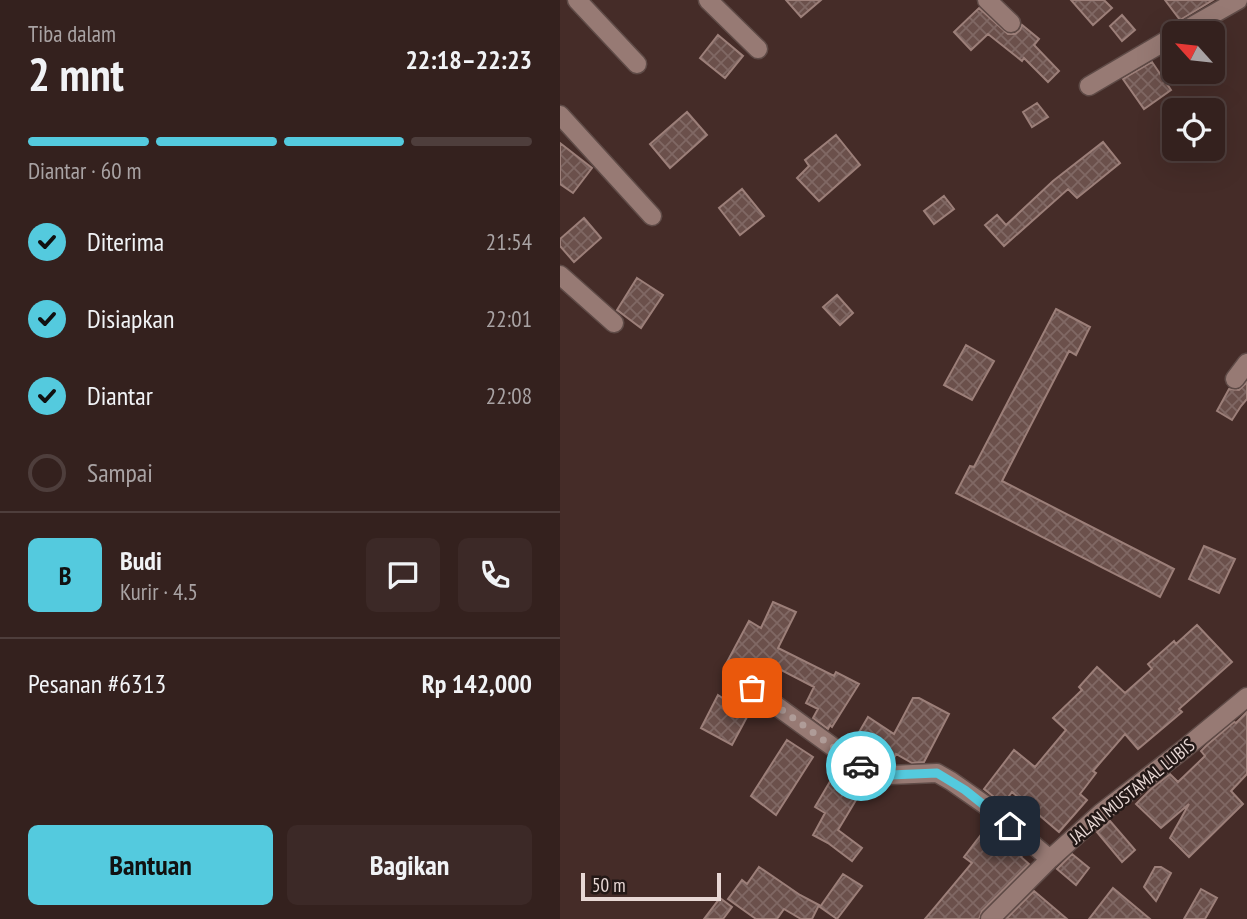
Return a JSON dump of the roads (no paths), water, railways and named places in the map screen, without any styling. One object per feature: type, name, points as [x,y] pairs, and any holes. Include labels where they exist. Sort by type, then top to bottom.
[{"type":"street","points":[[577,0],[637,64]]},
{"type":"street","points":[[708,0],[758,49]]},
{"type":"street","points":[[987,0],[1011,23]]},
{"type":"street","points":[[1201,21],[1238,0]]},
{"type":"street","points":[[1089,86],[1162,43]]},
{"type":"street","points":[[560,115],[653,216]]},
{"type":"street","points":[[560,275],[614,323]]},
{"type":"street","points":[[1235,379],[1247,363]]},
{"type":"street","points":[[752,688],[855,763],[890,775],[937,773],[951,780],[991,809],[1050,859]]},
{"type":"street","name":"JALAN MUSTAMAL LUBIS","points":[[990,919],[1101,813],[1247,697]]}]
